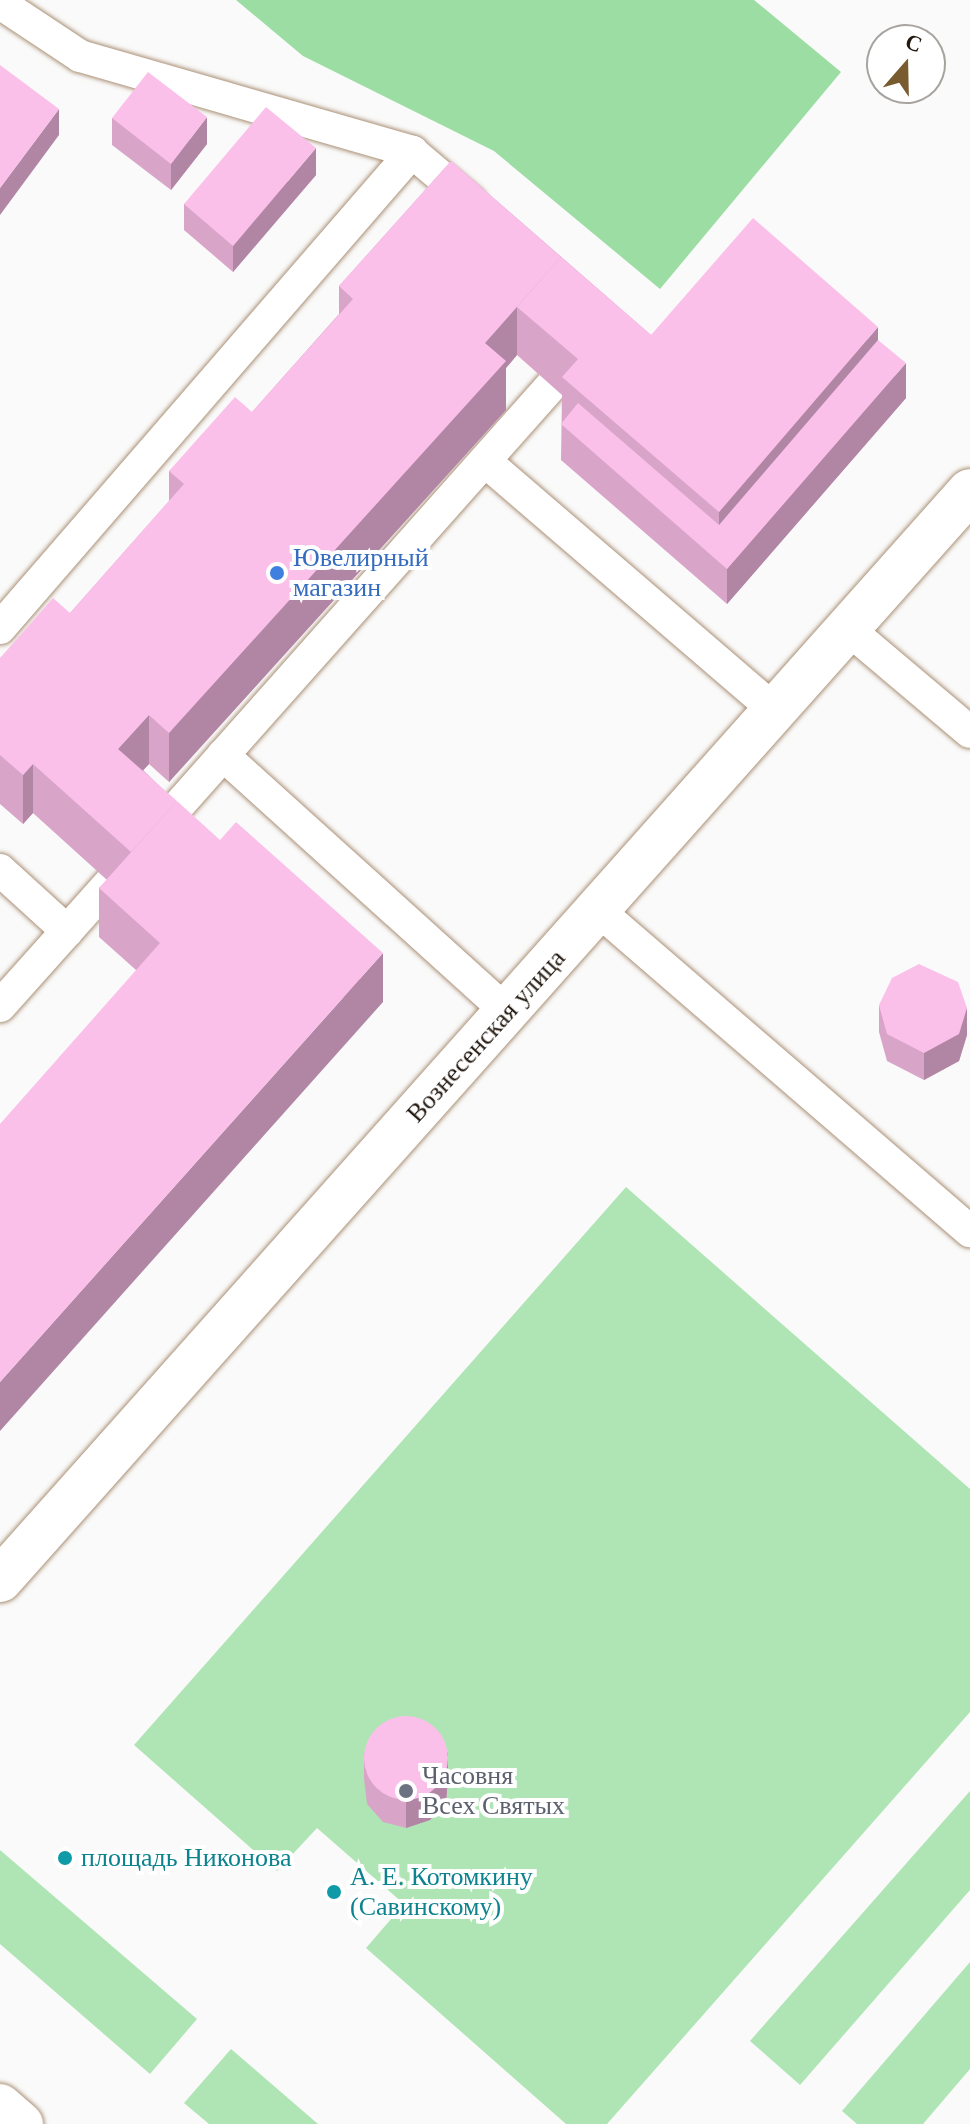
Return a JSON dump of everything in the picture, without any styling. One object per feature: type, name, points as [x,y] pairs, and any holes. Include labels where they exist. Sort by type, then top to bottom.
[{"type":"main road","name":"Вознесенская улица","points":[[0,1580],[970,491]]},
{"type":"main road","points":[[0,2106],[21,2124]]},
{"type":"lane","points":[[0,3],[80,56],[412,152],[493,221]]},
{"type":"lane","points":[[0,628],[412,152]]},
{"type":"lane","points":[[155,832],[551,386]]},
{"type":"lane","points":[[485,461],[774,710]]},
{"type":"lane","points":[[847,628],[970,732]]},
{"type":"lane","points":[[223,755],[507,1012]]},
{"type":"lane","points":[[0,870],[67,931]]},
{"type":"lane","points":[[0,1006],[110,883]]},
{"type":"lane","points":[[599,911],[970,1231]]},
{"type":"green space","points":[[236,0],[754,0],[841,72],[660,289],[494,151],[303,56]]},
{"type":"green space","points":[[626,1187],[970,1489],[970,1712],[607,2124],[566,2124],[366,1948],[404,1904],[317,1828],[277,1871],[134,1745]]},
{"type":"green space","points":[[970,1791],[970,1890],[800,2085],[750,2041]]},
{"type":"green space","points":[[0,1850],[197,2019],[150,2074],[0,1944]]},
{"type":"green space","points":[[970,1962],[970,2069],[923,2124],[857,2124],[842,2111]]},
{"type":"green space","points":[[231,2049],[318,2124],[209,2124],[184,2103]]},
{"type":"building","points":[[0,65],[59,109],[0,188]]},
{"type":"building","points":[[148,72],[207,117],[171,164],[112,118]]},
{"type":"building","points":[[266,107],[316,148],[233,246],[184,204]]},
{"type":"building","points":[[451,161],[561,257],[485,343],[506,361],[169,733],[149,715],[118,749],[177,801],[131,852],[33,764],[23,775],[0,755],[0,658],[53,598],[70,613],[184,484],[169,471],[235,397],[252,412],[353,299],[339,286]]},
{"type":"building","points":[[753,218],[878,327],[719,512],[562,377],[578,359],[517,307],[561,257],[651,335]]},
{"type":"building","points":[[878,340],[906,363],[727,569],[561,424],[578,403],[719,525]]},
{"type":"building","points":[[177,801],[220,840],[236,822],[383,953],[0,1382],[0,1124],[160,943],[99,888]]},
{"type":"building","points":[[919,964],[958,982],[967,1008],[959,1034],[924,1053],[887,1034],[879,1005],[892,978]]},
{"type":"building","points":[[406,1716],[422,1719],[436,1728],[445,1742],[448,1758],[445,1774],[436,1788],[422,1797],[406,1800],[390,1797],[376,1788],[367,1774],[364,1758],[367,1742],[376,1728],[390,1719]]},
{"type":"place","name":"Ювелирный магазин","points":[[277,573]]},
{"type":"place","name":"Часовня Всех Святых","points":[[406,1791]]},
{"type":"place","name":"площадь Никонова","points":[[65,1858]]},
{"type":"place","name":"А. Е. Котомкину (Савинскому)","points":[[334,1892]]}]
